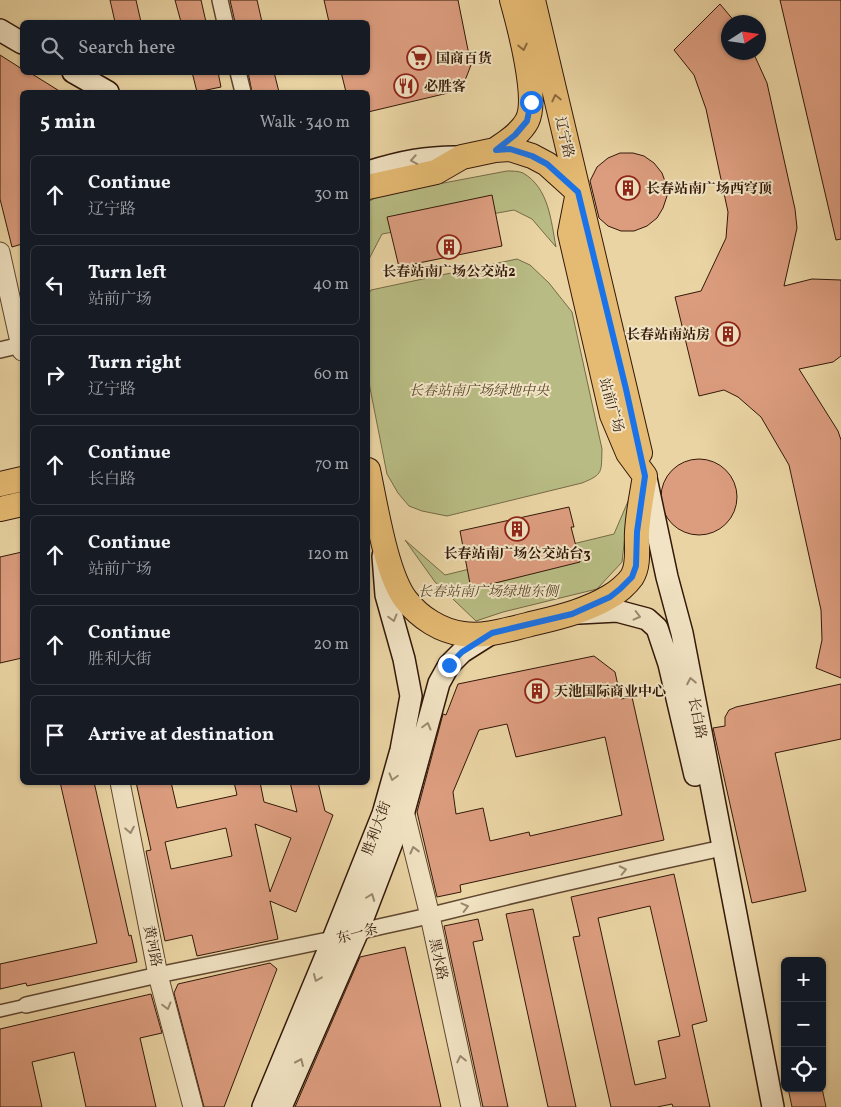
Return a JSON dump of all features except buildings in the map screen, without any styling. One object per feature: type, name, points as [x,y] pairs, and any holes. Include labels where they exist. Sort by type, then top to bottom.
[{"type":"main road","points":[[496,150],[515,135],[527,121],[531,102],[529,77],[512,0]]},
{"type":"main road","name":"辽宁路","points":[[532,0],[612,332]]},
{"type":"main road","points":[[0,30],[20,42]]},
{"type":"main road","points":[[78,75],[104,90]]},
{"type":"main road","points":[[370,171],[392,164],[438,156],[462,157],[510,149],[532,156],[547,164],[578,192]]},
{"type":"main road","points":[[370,187],[436,172],[462,157]]},
{"type":"main road","name":"站前广场","points":[[578,192],[570,233],[612,415],[628,453],[645,476]]},
{"type":"main road","name":"长白路","points":[[612,332],[667,576],[682,633],[773,1107]]},
{"type":"main road","points":[[370,481],[397,586],[404,598],[414,610],[427,620],[445,629],[463,634],[492,633],[572,614],[610,597],[620,589],[632,577],[636,566],[637,532],[645,476]]},
{"type":"main road","points":[[0,484],[20,479]]},
{"type":"main road","points":[[0,510],[20,505]]},
{"type":"main road","name":"胜利大街","points":[[263,1107],[383,814],[401,750],[411,696],[404,659],[386,594],[383,536]]},
{"type":"main road","name":"长白路","points":[[572,614],[617,611],[647,619],[657,628],[669,664],[713,850],[766,1107]]},
{"type":"main road","name":"胜利大街","points":[[281,1107],[358,931],[404,812],[439,683],[449,665],[462,652],[492,633]]},
{"type":"street","points":[[220,0],[225,20]]},
{"type":"street","points":[[239,75],[242,90]]},
{"type":"street","points":[[0,252],[20,339]]},
{"type":"street","points":[[0,350],[20,348]]},
{"type":"street","name":"黄河路","points":[[121,785],[158,975],[193,1107]]},
{"type":"street","name":"黑水路","points":[[404,812],[430,916],[471,1107]]},
{"type":"street","name":"东一条","points":[[0,1011],[158,975],[333,939],[358,931],[430,916],[543,887],[713,850]]},
{"type":"green space","points":[[507,171],[517,171],[532,179],[544,196],[556,247],[532,219],[514,210],[382,234],[370,257],[370,201],[380,195]]},
{"type":"green space","name":"长春站南广场绿地中央","points":[[517,259],[530,265],[549,283],[572,312],[602,449],[602,463],[598,474],[582,483],[447,516],[422,511],[409,506],[398,493],[387,474],[370,388],[371,290]]},
{"type":"green space","name":"长春站南广场绿地东侧","points":[[629,499],[622,562],[597,589],[503,612],[476,621],[435,582],[405,540],[445,575],[614,534]]},
{"type":"place","name":"国商百货","points":[[419,58]]},
{"type":"place","name":"必胜客","points":[[406,86]]},
{"type":"place","name":"长春站南广场西穹顶","points":[[628,188]]},
{"type":"place","name":"长春站南广场公交站2","points":[[449,247]]},
{"type":"place","name":"长春站南站房","points":[[728,334]]},
{"type":"place","name":"长春站南广场公交站台3","points":[[517,529]]},
{"type":"place","name":"天池国际商业中心","points":[[537,691]]},
{"type":"route","points":[[449,665],[462,652],[492,633],[572,614],[610,597],[632,577],[636,566],[637,532],[645,476],[578,192],[547,164],[532,156],[510,149],[496,150],[515,135],[527,121],[531,102]]}]
